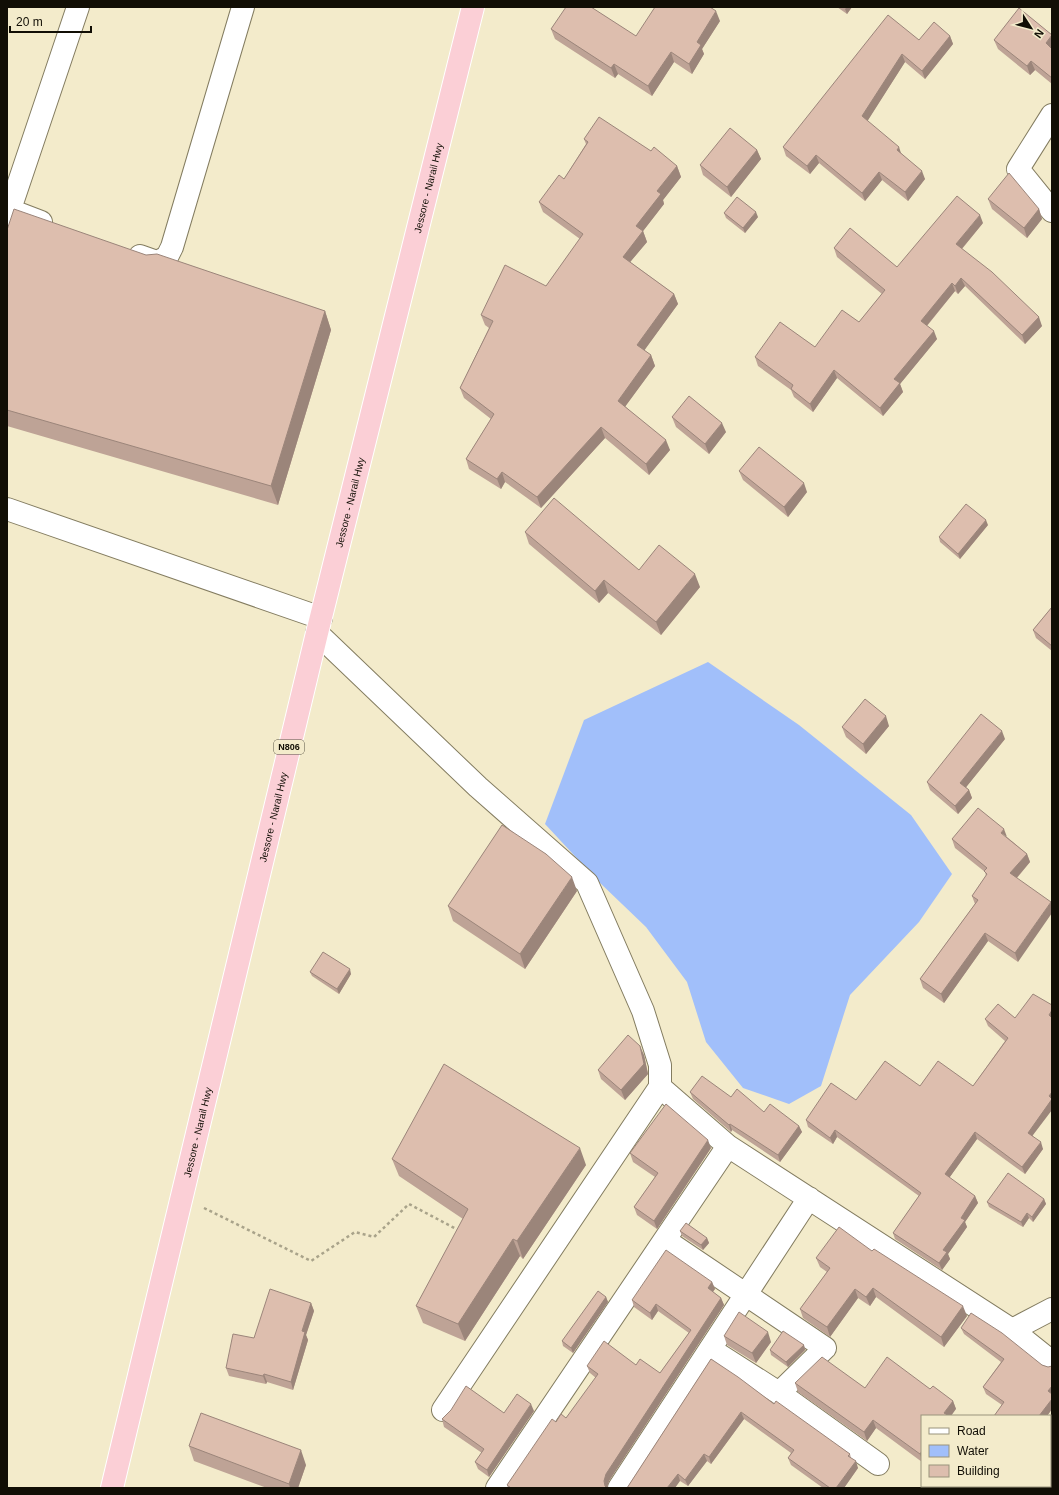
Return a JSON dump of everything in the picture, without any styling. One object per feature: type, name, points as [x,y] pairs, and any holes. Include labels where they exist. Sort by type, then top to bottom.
[{"type":"highway","name":"Jessore - Narail Hwy","points":[[112,1488],[319,625],[473,7]]},
{"type":"street","points":[[61,229],[8,213],[78,7]]},
{"type":"street","points":[[120,249],[157,262],[167,257],[243,7]]},
{"type":"street","points":[[1052,115],[1018,169],[1052,211]]},
{"type":"street","points":[[7,509],[319,625],[478,788],[587,883],[643,1011],[660,1065],[660,1087],[443,1410]]},
{"type":"street","points":[[660,1087],[728,1146],[1012,1330],[1052,1362]]},
{"type":"street","points":[[498,1488],[728,1146]]},
{"type":"street","points":[[619,1488],[809,1198]]},
{"type":"street","points":[[665,1240],[824,1348],[779,1393]]},
{"type":"street","points":[[1012,1330],[1052,1309]]},
{"type":"street","points":[[710,1349],[779,1393],[878,1464]]},
{"type":"path","points":[[182,1198],[311,1261],[355,1232],[374,1237],[409,1204],[466,1234]]},
{"type":"water","points":[[708,662],[799,725],[911,815],[952,874],[919,922],[850,995],[821,1086],[789,1104],[743,1088],[706,1042],[687,982],[646,927],[598,881],[545,824],[584,720]]},
{"type":"building","points":[[566,7],[591,7],[636,36],[655,7],[710,7],[716,11],[697,42],[701,45],[689,64],[671,52],[648,86],[614,64],[611,68],[551,29]]},
{"type":"building","points":[[1019,8],[1052,35],[1046,43],[1052,49],[1052,78],[1031,61],[1027,66],[994,40]]},
{"type":"building","points":[[888,15],[919,40],[934,22],[950,36],[922,71],[902,54],[862,116],[899,147],[897,150],[922,171],[905,192],[879,172],[862,193],[816,155],[807,166],[783,147]]},
{"type":"building","points":[[599,117],[651,151],[654,147],[677,166],[657,191],[661,194],[636,226],[643,231],[623,257],[674,294],[637,345],[651,355],[618,401],[666,440],[646,464],[601,427],[537,497],[502,472],[497,479],[466,459],[494,414],[460,388],[493,321],[481,315],[505,265],[546,286],[583,234],[539,202],[559,175],[564,179],[588,142],[584,139]]},
{"type":"building","points":[[730,128],[757,150],[727,187],[700,165]]},
{"type":"building","points":[[1009,173],[1039,209],[1024,228],[988,199]]},
{"type":"building","points":[[957,196],[980,215],[956,244],[992,272],[1039,317],[1022,335],[961,278],[955,286],[952,283],[921,321],[934,331],[894,379],[900,383],[880,408],[834,370],[810,404],[791,389],[793,385],[755,357],[780,322],[815,347],[842,310],[859,322],[885,290],[834,248],[850,228],[897,267]]},
{"type":"building","points":[[737,197],[756,212],[743,228],[724,213]]},
{"type":"building","points":[[14,209],[146,255],[157,254],[325,311],[271,486],[7,410],[7,230]]},
{"type":"building","points":[[689,396],[722,423],[705,444],[672,417]]},
{"type":"building","points":[[759,447],[804,483],[784,507],[739,471]]},
{"type":"building","points":[[554,498],[639,570],[659,545],[695,574],[656,622],[604,580],[595,591],[525,532]]},
{"type":"building","points":[[966,504],[986,520],[958,554],[939,537]]},
{"type":"building","points":[[1052,607],[1052,646],[1033,630]]},
{"type":"building","points":[[865,699],[886,716],[863,744],[842,727]]},
{"type":"building","points":[[981,714],[1002,731],[960,783],[969,790],[955,806],[927,782]]},
{"type":"building","points":[[978,808],[1004,829],[1001,833],[1027,854],[1010,873],[1051,902],[1015,953],[985,933],[941,994],[920,979],[978,900],[972,896],[987,874],[984,871],[987,868],[952,839]]},
{"type":"building","points":[[502,825],[546,854],[572,877],[520,954],[448,906]]},
{"type":"building","points":[[323,952],[350,969],[337,989],[310,972]]},
{"type":"building","points":[[1033,994],[1052,1005],[1052,1010],[1049,1015],[1052,1018],[1052,1092],[1049,1096],[1052,1099],[1028,1133],[1041,1142],[1022,1167],[975,1132],[945,1174],[975,1196],[961,1218],[965,1220],[943,1250],[947,1252],[939,1263],[893,1233],[921,1193],[835,1130],[830,1138],[806,1120],[831,1083],[856,1100],[885,1061],[920,1086],[938,1061],[973,1086],[1008,1038],[985,1019],[998,1004],[1015,1018]]},
{"type":"building","points":[[628,1035],[640,1046],[644,1064],[621,1090],[598,1070]]},
{"type":"building","points":[[444,1064],[580,1148],[517,1241],[513,1239],[458,1324],[416,1306],[468,1209],[392,1159]]},
{"type":"building","points":[[702,1076],[731,1097],[737,1089],[764,1112],[770,1104],[799,1126],[778,1155],[730,1124],[729,1125],[690,1092]]},
{"type":"building","points":[[666,1104],[708,1140],[654,1221],[634,1207],[658,1173],[630,1153]]},
{"type":"building","points":[[1008,1173],[1044,1199],[1032,1217],[1027,1213],[1021,1222],[987,1202]]},
{"type":"building","points":[[686,1223],[707,1238],[701,1245],[680,1231]]},
{"type":"building","points":[[839,1227],[872,1251],[874,1249],[963,1306],[941,1337],[873,1288],[866,1297],[855,1289],[827,1327],[800,1309],[830,1268],[816,1258]]},
{"type":"building","points":[[666,1250],[712,1282],[708,1288],[721,1298],[606,1474],[604,1481],[607,1488],[511,1488],[507,1485],[552,1419],[556,1422],[561,1414],[566,1418],[598,1374],[587,1366],[604,1341],[636,1365],[640,1359],[660,1373],[691,1330],[656,1304],[650,1313],[632,1300]]},
{"type":"building","points":[[270,1289],[311,1303],[302,1331],[305,1332],[291,1382],[264,1374],[263,1376],[226,1368],[233,1334],[254,1338]]},
{"type":"building","points":[[598,1291],[606,1297],[571,1348],[562,1341]]},
{"type":"building","points":[[739,1312],[768,1332],[752,1353],[724,1336]]},
{"type":"building","points":[[971,1313],[1002,1333],[1042,1365],[1048,1367],[1052,1366],[1052,1386],[1048,1391],[1052,1394],[1052,1399],[1040,1415],[995,1415],[1004,1402],[983,1387],[1004,1359],[961,1328]]},
{"type":"building","points":[[783,1331],[804,1345],[786,1362],[770,1350]]},
{"type":"building","points":[[822,1357],[865,1388],[887,1357],[930,1389],[933,1386],[953,1401],[944,1413],[947,1415],[921,1415],[920,1454],[873,1420],[864,1432],[795,1383]]},
{"type":"building","points":[[711,1359],[774,1404],[776,1401],[850,1454],[848,1456],[856,1461],[836,1488],[830,1488],[788,1458],[794,1450],[741,1412],[709,1457],[704,1454],[685,1480],[678,1474],[667,1488],[627,1488]]},
{"type":"building","points":[[466,1386],[504,1413],[517,1394],[531,1404],[487,1470],[475,1462],[484,1449],[442,1419],[451,1410]]},
{"type":"building","points":[[201,1413],[301,1450],[289,1484],[189,1446]]},
{"type":"building","points":[[1051,1449],[1052,1488],[1025,1488],[1051,1487]]}]
